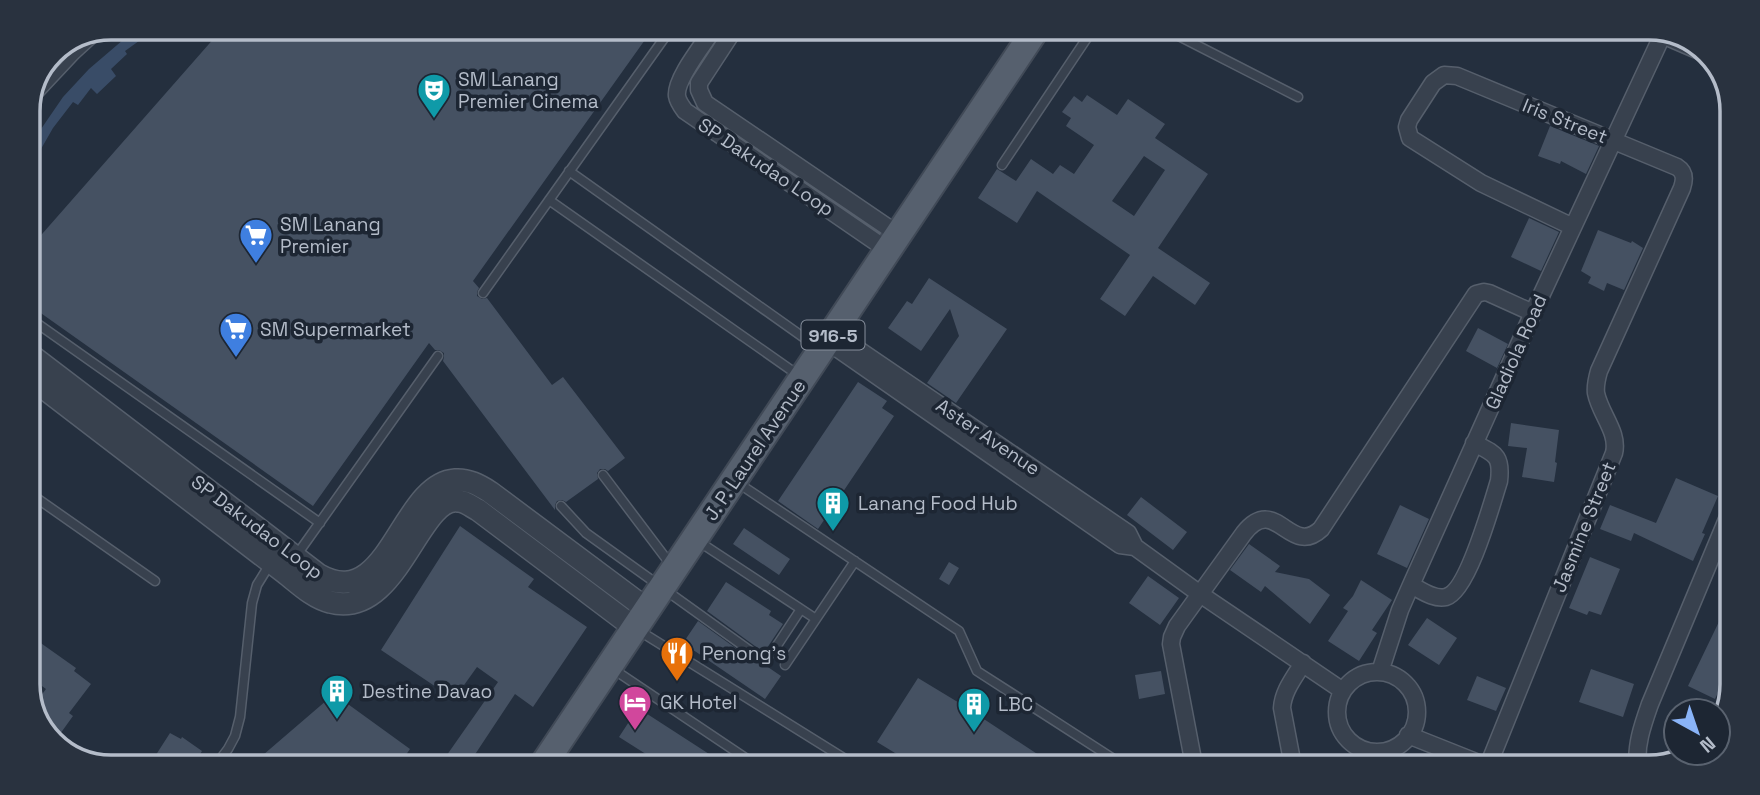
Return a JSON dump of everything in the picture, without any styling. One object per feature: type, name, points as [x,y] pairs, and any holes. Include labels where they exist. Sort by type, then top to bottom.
[{"type":"main road","name":"J. P. Laurel Avenue","points":[[550,755],[1029,40]]},
{"type":"street","name":"SP Dakudao Loop","points":[[706,40],[678,87],[677,96],[685,111],[774,173],[894,243]]},
{"type":"street","name":"SP Dakudao Loop","points":[[727,40],[699,83],[705,103],[785,158],[894,243]]},
{"type":"street","name":"Gladiola Road","points":[[1380,672],[1411,585],[1658,41]]},
{"type":"street","name":"Iris Street","points":[[1573,227],[1481,183],[1410,138],[1407,127],[1409,120],[1433,83],[1444,75],[1457,76],[1677,167],[1683,173]]},
{"type":"street","points":[[774,173],[785,158]]},
{"type":"street","name":"Jasmine Street","points":[[1491,755],[1614,453],[1616,445],[1598,399],[1596,383],[1682,188],[1683,173]]},
{"type":"street","points":[[1192,755],[1171,637],[1244,533],[1255,521],[1261,519],[1268,519],[1303,537],[1312,536],[1321,530],[1476,294],[1489,293],[1533,313]]},
{"type":"street","name":"Aster Avenue","points":[[828,342],[954,422],[1074,504],[1102,524],[1119,545],[1135,547],[1343,691]]},
{"type":"street","name":"SP Dakudao Loop","points":[[40,377],[283,560],[316,595],[331,603],[357,601],[368,597],[386,582],[430,518],[446,503],[454,490],[470,482],[490,492],[642,619]]},
{"type":"street","points":[[1411,585],[1433,596],[1449,596],[1469,569],[1501,468],[1493,453],[1474,443]]},
{"type":"street","points":[[1638,755],[1641,730],[1650,704],[1720,536]]},
{"type":"street","points":[[1291,755],[1282,708],[1283,700],[1303,663]]},
{"type":"street","points":[[1380,672],[1395,676],[1411,692],[1416,706],[1415,722],[1408,735],[1396,746],[1372,751],[1356,746],[1344,735],[1338,720],[1338,704],[1343,691],[1353,680],[1359,676],[1380,672]]},
{"type":"street","points":[[1408,735],[1459,755]]},
{"type":"lane","points":[[483,293],[663,40]]},
{"type":"lane","points":[[1002,165],[1086,40]]},
{"type":"lane","points":[[1187,40],[1298,97]]},
{"type":"lane","points":[[46,86],[85,46]]},
{"type":"lane","points":[[569,171],[828,342]]},
{"type":"lane","points":[[549,200],[803,379]]},
{"type":"lane","points":[[40,325],[320,523]]},
{"type":"lane","points":[[224,755],[235,736],[240,717],[252,603],[257,586],[320,523],[438,356]]},
{"type":"lane","points":[[603,475],[669,579]]},
{"type":"lane","points":[[735,481],[959,631],[977,671],[1107,755]]},
{"type":"lane","points":[[40,500],[156,580]]},
{"type":"lane","points":[[561,506],[586,533],[669,579],[756,655],[764,657],[772,653],[801,609]]},
{"type":"lane","points":[[696,539],[816,619]]},
{"type":"lane","points":[[785,665],[855,561]]},
{"type":"lane","points":[[642,619],[840,755]]},
{"type":"lane","points":[[610,667],[740,755]]},
{"type":"water","points":[[123,40],[140,40],[125,51],[127,54],[111,69],[116,76],[97,94],[91,88],[78,105],[73,102],[40,151],[40,131],[63,97],[89,69]]},
{"type":"building","name":"SM Lanang Premier","points":[[212,40],[645,40],[473,281],[479,288],[477,296],[487,298],[552,385],[563,377],[625,458],[608,471],[600,469],[597,473],[598,479],[566,502],[557,501],[555,510],[443,361],[444,353],[435,350],[429,343],[313,506],[40,313],[40,236]]},
{"type":"building","points":[[1087,95],[1117,115],[1128,99],[1165,124],[1155,138],[1208,174],[1158,248],[1210,283],[1195,305],[1153,276],[1125,316],[1100,299],[1130,255],[1037,191],[1017,223],[978,198],[997,169],[1016,181],[1031,159],[1053,174],[1060,165],[1074,174],[1094,145],[1066,126],[1071,118],[1062,112],[1074,96],[1082,102]],"holes":[[[1144,156],[1165,170],[1134,216],[1112,201]]]},
{"type":"building","points":[[1550,126],[1599,146],[1586,174],[1561,161],[1560,164],[1538,156]]},
{"type":"building","points":[[1529,218],[1559,232],[1541,271],[1511,257]]},
{"type":"building","points":[[1598,230],[1631,243],[1632,241],[1643,248],[1624,290],[1607,283],[1604,291],[1588,283],[1591,277],[1581,271]]},
{"type":"building","points":[[929,278],[1007,329],[956,403],[927,383],[959,336],[950,309],[921,351],[888,328],[907,301],[912,304]]},
{"type":"building","points":[[1478,328],[1508,344],[1497,368],[1466,351]]},
{"type":"building","points":[[858,382],[887,401],[882,408],[894,416],[818,529],[778,501]]},
{"type":"building","points":[[1511,423],[1559,430],[1554,482],[1522,477],[1527,448],[1508,446]]},
{"type":"building","points":[[1676,478],[1718,496],[1693,561],[1634,533],[1631,541],[1600,529],[1610,505],[1656,523]]},
{"type":"building","points":[[1141,497],[1187,532],[1173,550],[1127,515]]},
{"type":"building","points":[[1400,505],[1429,519],[1407,568],[1377,554]]},
{"type":"building","points":[[460,526],[534,579],[528,587],[587,627],[533,707],[515,694],[475,755],[447,755],[498,682],[477,667],[454,699],[381,650]]},
{"type":"building","points":[[744,528],[790,559],[779,575],[733,544]]},
{"type":"building","points":[[1249,544],[1280,566],[1275,572],[1309,579],[1330,595],[1310,624],[1265,586],[1261,592],[1230,570]]},
{"type":"building","points":[[1590,557],[1620,569],[1601,615],[1589,611],[1587,615],[1569,608]]},
{"type":"building","points":[[949,562],[959,568],[949,585],[939,579]]},
{"type":"building","points":[[1148,576],[1179,598],[1160,625],[1129,603]]},
{"type":"building","points":[[1361,580],[1392,600],[1372,630],[1377,633],[1359,661],[1328,641],[1348,611],[1343,608]]},
{"type":"building","points":[[726,582],[771,611],[769,615],[783,624],[767,648],[759,649],[707,611]]},
{"type":"building","points":[[1427,618],[1457,638],[1439,665],[1408,645]]},
{"type":"building","points":[[1720,620],[1720,683],[1716,697],[1688,686]]},
{"type":"building","points":[[698,621],[752,660],[762,663],[781,676],[765,699],[683,643]]},
{"type":"building","points":[[40,642],[76,668],[74,671],[91,684],[69,713],[73,716],[61,733],[52,723],[44,706],[42,695],[46,689],[40,685]]},
{"type":"building","points":[[1591,669],[1634,684],[1623,717],[1579,702]]},
{"type":"building","points":[[1161,671],[1165,694],[1139,699],[1135,675]]},
{"type":"building","points":[[1477,676],[1506,688],[1496,711],[1467,700]]},
{"type":"building","points":[[918,678],[1039,755],[898,755],[877,742]]},
{"type":"building","name":"Destine Davao","points":[[334,694],[410,749],[406,755],[263,755]]},
{"type":"building","points":[[638,708],[711,755],[647,755],[619,737]]},
{"type":"building","points":[[170,733],[181,739],[182,737],[202,751],[200,755],[156,755]]},
{"type":"place","name":"SM Lanang Premier Cinema","points":[[434,120]]},
{"type":"place","name":"SM Lanang Premier","points":[[256,265]]},
{"type":"place","name":"SM Supermarket","points":[[236,359]]},
{"type":"place","name":"Lanang Food Hub","points":[[833,533]]},
{"type":"place","name":"Penong's","points":[[677,683]]},
{"type":"place","name":"Destine Davao","points":[[337,721]]},
{"type":"place","name":"GK Hotel","points":[[635,732]]},
{"type":"place","name":"LBC","points":[[974,734]]}]
